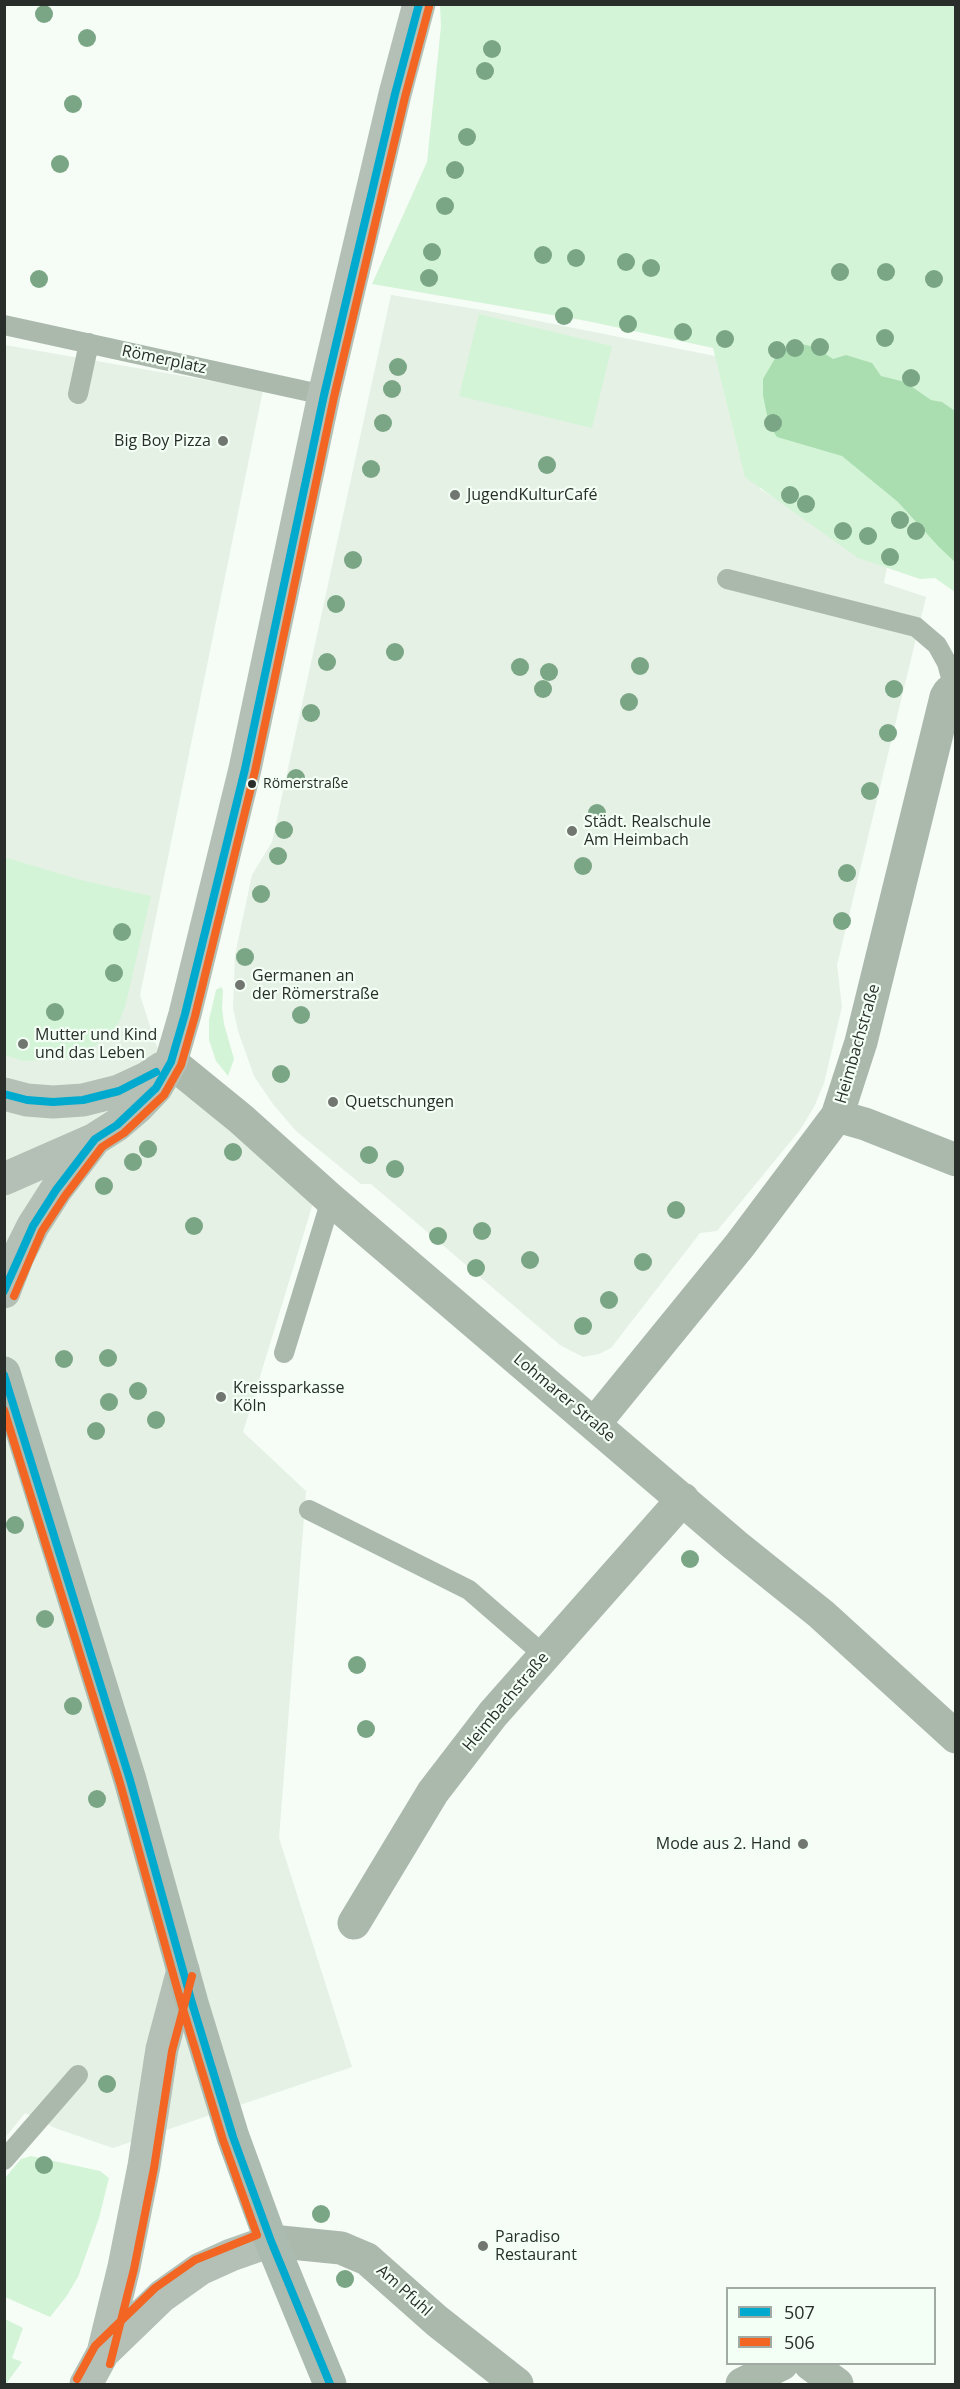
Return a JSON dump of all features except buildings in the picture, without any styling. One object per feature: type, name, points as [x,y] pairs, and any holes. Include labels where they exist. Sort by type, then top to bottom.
[{"type":"main road","points":[[4,1373],[130,1780],[233,2137],[271,2241],[330,2385]]},
{"type":"street","points":[[4,1179],[95,1139],[117,1125],[156,1088],[171,1062],[185,1014],[245,769],[324,395],[395,94],[419,4]]},
{"type":"street","name":"Heimbachstraße","points":[[595,1423],[740,1245],[837,1116],[861,1042],[952,692]]},
{"type":"street","points":[[4,1094],[44,1101],[83,1100],[119,1091],[147,1078],[171,1062]]},
{"type":"street","name":"Lohmarer Straße","points":[[171,1062],[241,1119],[331,1200],[820,1614],[956,1737]]},
{"type":"street","points":[[837,1116],[956,1160]]},
{"type":"street","points":[[4,1292],[33,1226],[56,1190],[95,1139]]},
{"type":"street","name":"Heimbachstraße","points":[[354,1923],[433,1792],[493,1714],[683,1499]]},
{"type":"street","points":[[86,2385],[103,2353],[124,2267],[144,2166],[162,2049],[183,1970]]},
{"type":"street","points":[[103,2353],[162,2296],[193,2274],[231,2255],[271,2241]]},
{"type":"street","name":"Am Pfuhl","points":[[271,2241],[341,2248],[367,2259],[437,2321],[517,2385]]},
{"type":"street","points":[[742,2385],[780,2365]]},
{"type":"street","points":[[811,2365],[837,2385]]},
{"type":"lane","name":"Römerplatz","points":[[4,325],[324,395]]},
{"type":"lane","points":[[78,394],[89,343]]},
{"type":"lane","points":[[727,579],[916,627],[937,645],[947,663],[952,692]]},
{"type":"lane","points":[[284,1353],[331,1200]]},
{"type":"lane","points":[[309,1510],[469,1590],[545,1656]]},
{"type":"lane","points":[[4,2160],[78,2075]]},
{"type":"shaded area","points":[[440,5],[955,5],[955,592],[935,578],[920,579],[858,558],[745,477],[713,348],[587,321],[372,284],[427,162],[441,26]]},
{"type":"shaded area","name":"Städt. Realschule Am Heimbach","points":[[391,295],[488,311],[730,359],[760,489],[887,567],[884,583],[926,597],[837,965],[842,1007],[824,1083],[814,1107],[800,1130],[717,1231],[700,1233],[611,1348],[599,1354],[583,1357],[560,1345],[371,1184],[361,1184],[296,1131],[273,1104],[254,1076],[238,1031],[233,1008],[235,955],[252,875],[272,842]]},
{"type":"shaded area","points":[[479,314],[612,346],[592,428],[459,396]]},
{"type":"shaded area","points":[[797,343],[815,347],[833,359],[846,355],[872,363],[881,376],[905,382],[931,400],[942,402],[955,411],[955,562],[898,502],[842,456],[777,437],[769,425],[763,395],[763,379],[777,355]]},
{"type":"shaded area","points":[[5,345],[263,390],[140,995],[155,1042],[174,1083],[313,1203],[243,1432],[306,1491],[279,1838],[352,2067],[113,2148],[55,2128],[25,2113],[5,2138]]},
{"type":"shaded area","points":[[4,857],[81,880],[151,896],[125,1007],[119,1022],[107,1038],[82,1054],[63,1059],[23,1061],[5,1055]]},
{"type":"shaded area","points":[[221,987],[224,1024],[234,1059],[228,1076],[216,1061],[209,1040],[209,1020],[216,990]]},
{"type":"shaded area","points":[[31,2156],[100,2171],[109,2178],[99,2218],[78,2277],[50,2317],[5,2297],[5,2178],[21,2159]]},
{"type":"shaded area","points":[[5,2319],[23,2328],[12,2358],[22,2362],[6,2384]]},
{"type":"transit line","name":"507","points":[[4,1291],[33,1226],[56,1190],[95,1139],[117,1125],[156,1088],[171,1062],[185,1014],[245,769],[324,395],[395,94],[419,4]]},
{"type":"transit line","name":"506","points":[[14,1296],[42,1231],[65,1196],[102,1147],[124,1133],[164,1095],[181,1065],[255,771],[334,397],[405,97],[429,7]]},
{"type":"transit line","name":"507","points":[[4,1094],[27,1100],[53,1102],[83,1100],[119,1091],[156,1072]]},
{"type":"transit line","name":"507","points":[[4,1375],[130,1780],[192,2003],[233,2137],[271,2241],[330,2384]]},
{"type":"transit line","name":"506","points":[[4,1410],[120,1783],[182,2006],[223,2140],[257,2235],[195,2260],[155,2288],[95,2346],[77,2379]]},
{"type":"transit line","name":"506","points":[[110,2364],[134,2269],[154,2168],[172,2051],[192,1976]]},
{"type":"place","name":"Big Boy Pizza","points":[[223,441]]},
{"type":"place","name":"JugendKulturCafé","points":[[455,495]]},
{"type":"place","name":"Römerstraße","points":[[252,784]]},
{"type":"place","name":"Städt. Realschule Am Heimbach","points":[[572,831]]},
{"type":"place","name":"Germanen an der Römerstraße","points":[[240,985]]},
{"type":"place","name":"Mutter und Kind und das Leben","points":[[23,1044]]},
{"type":"place","name":"Quetschungen","points":[[333,1102]]},
{"type":"place","name":"Kreissparkasse Köln","points":[[221,1397]]},
{"type":"place","name":"Mode aus 2. Hand","points":[[803,1844]]},
{"type":"place","name":"Paradiso Restaurant","points":[[483,2246]]}]
